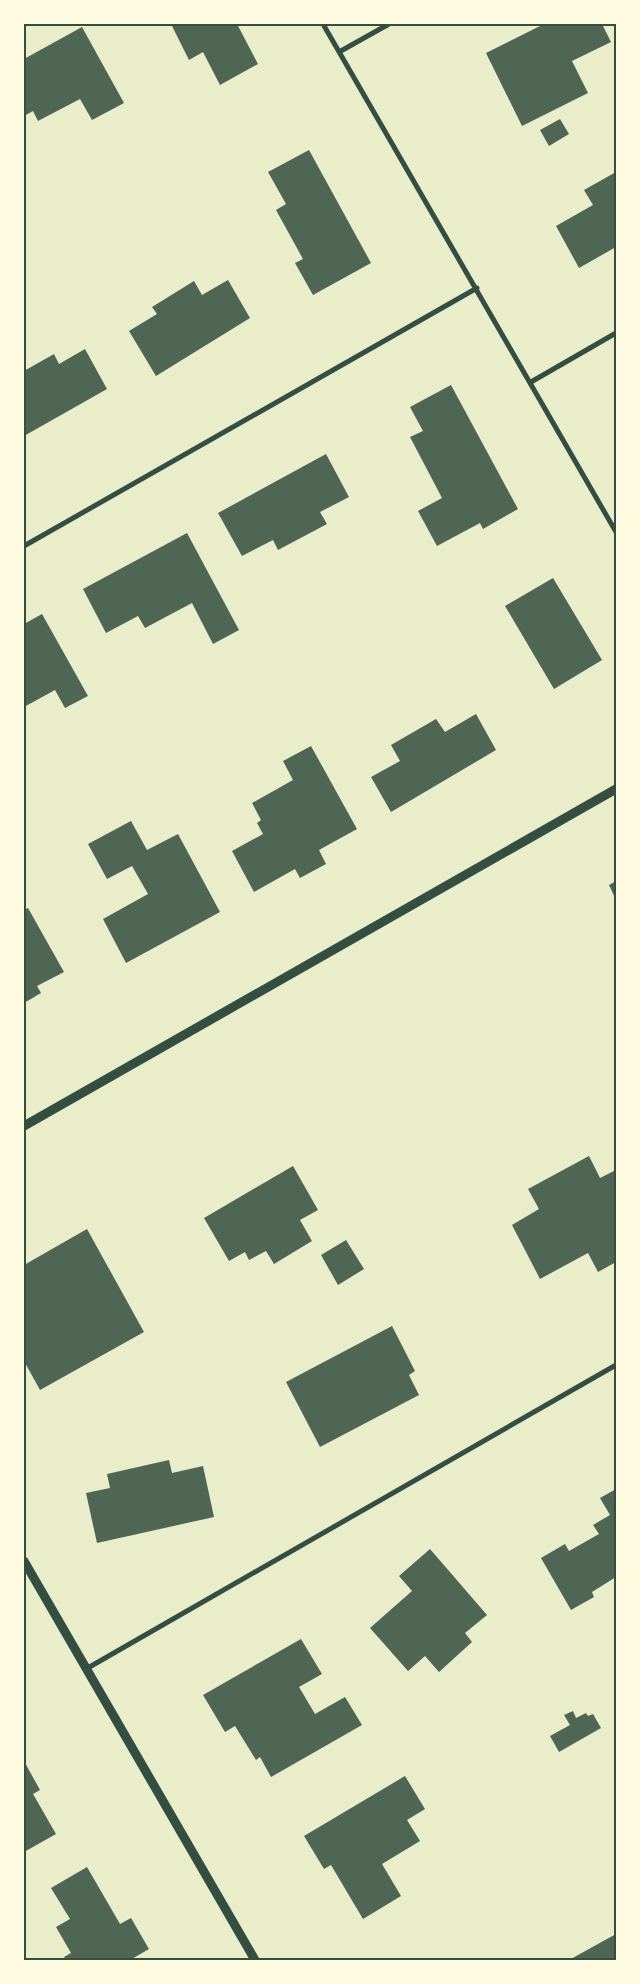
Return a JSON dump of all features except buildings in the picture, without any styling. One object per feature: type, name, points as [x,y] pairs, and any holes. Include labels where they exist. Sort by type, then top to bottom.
[{"type":"street","points":[[323,24],[477,288],[616,532]]},
{"type":"street","points":[[339,52],[389,24]]},
{"type":"street","points":[[24,546],[477,288]]},
{"type":"street","points":[[531,382],[616,333]]},
{"type":"street","points":[[24,1126],[616,789]]},
{"type":"street","points":[[86,1669],[616,1365]]},
{"type":"street","points":[[24,1561],[255,1960]]}]
